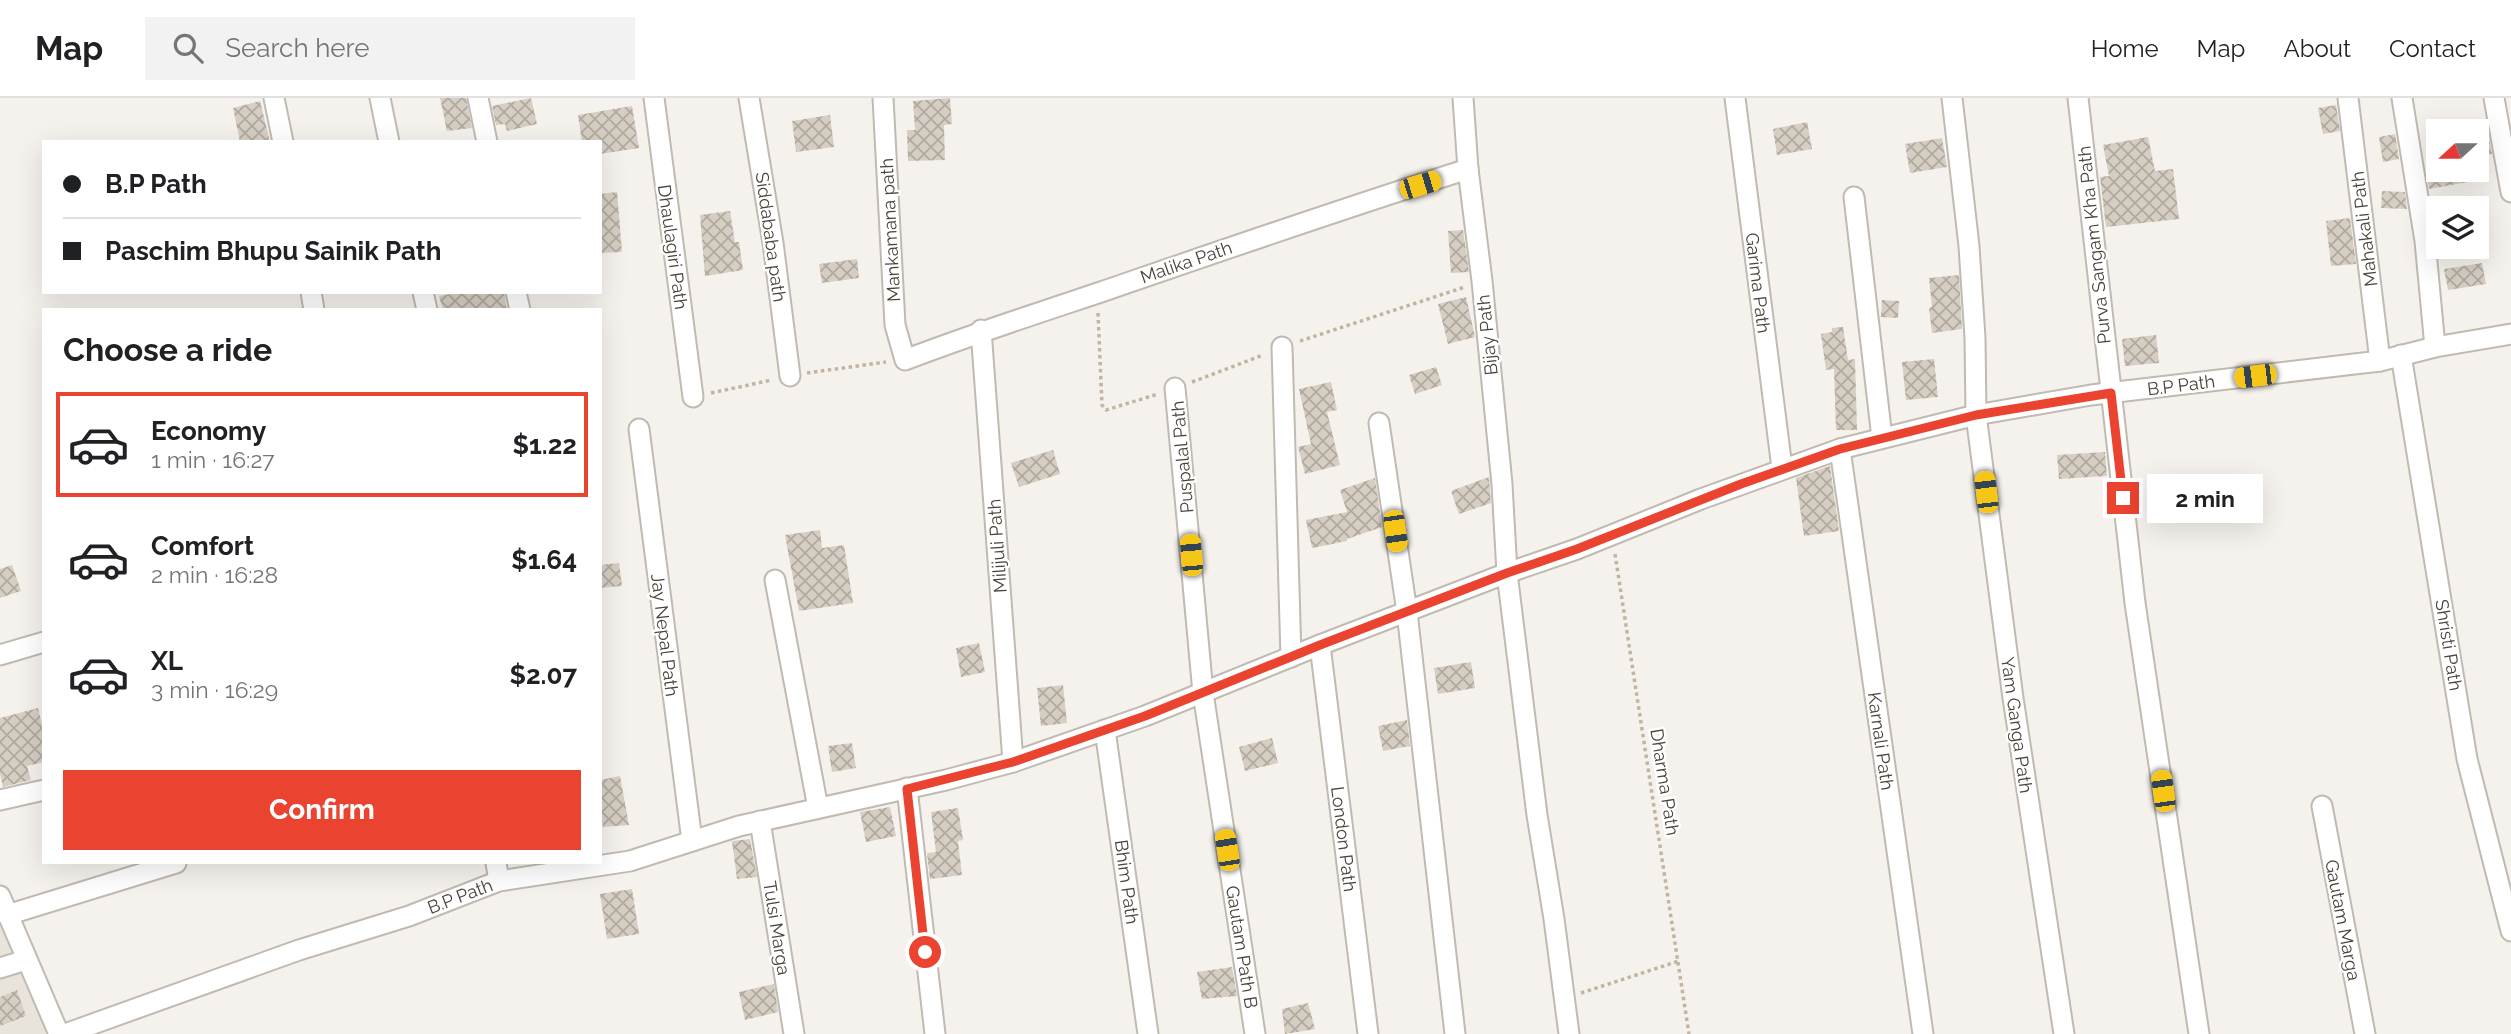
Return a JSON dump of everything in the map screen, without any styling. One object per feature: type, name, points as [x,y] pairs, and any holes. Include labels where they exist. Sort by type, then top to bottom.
[{"type":"street","points":[[274,98],[283,140]]},
{"type":"street","points":[[380,98],[389,140]]},
{"type":"street","points":[[478,98],[486,140]]},
{"type":"street","name":"Dhaulagiri Path","points":[[654,98],[693,397]]},
{"type":"street","name":"Siddababa path","points":[[749,98],[773,243],[790,376]]},
{"type":"street","name":"Mankamana path","points":[[883,98],[895,325],[905,360]]},
{"type":"street","name":"Bijay Path","points":[[1463,98],[1468,169],[1502,484],[1507,573],[1537,814],[1569,1034]]},
{"type":"street","name":"Garima Path","points":[[1735,98],[1782,468]]},
{"type":"street","name":"Yam Ganga Path","points":[[1952,98],[1969,246],[1976,415],[2013,698],[2064,1034]]},
{"type":"street","name":"Purva Sangam Kha Path","points":[[2078,98],[2135,603],[2199,1034]]},
{"type":"street","name":"Mahakali Path","points":[[2348,98],[2379,361]]},
{"type":"street","points":[[2402,98],[2425,241],[2435,347]]},
{"type":"street","points":[[2494,98],[2511,192]]},
{"type":"street","name":"Malika Path","points":[[905,360],[981,330],[1468,169]]},
{"type":"street","points":[[1854,197],[1882,439]]},
{"type":"street","name":"Milijuli Path","points":[[981,330],[1013,762]]},
{"type":"street","name":"B.P Path","points":[[602,863],[630,861],[760,821],[907,789],[1013,762],[1203,693],[1320,645],[1782,468],[1840,449],[1976,415],[2111,393],[2379,361],[2435,347],[2511,334]]},
{"type":"street","points":[[1282,347],[1290,657]]},
{"type":"street","name":"Shristi Path","points":[[2401,355],[2467,759],[2511,931]]},
{"type":"street","name":"Puspalal Path","points":[[1175,388],[1203,693]]},
{"type":"street","points":[[1379,423],[1407,612],[1455,1034]]},
{"type":"street","name":"Jay Nepal Path","points":[[639,429],[692,841]]},
{"type":"street","name":"Karnali Path","points":[[1840,449],[1923,1034]]},
{"type":"street","points":[[775,580],[818,808]]},
{"type":"street","points":[[0,656],[42,643]]},
{"type":"street","name":"London Path","points":[[1320,645],[1368,1034]]},
{"type":"street","name":"Gautam Path B","points":[[1203,693],[1255,1034]]},
{"type":"street","name":"Bhim Path","points":[[1105,730],[1148,1034]]},
{"type":"street","points":[[907,789],[934,1034]]},
{"type":"street","points":[[0,800],[42,790]]},
{"type":"street","name":"Gautam Marga","points":[[2322,806],[2365,1034]]},
{"type":"street","name":"Tulsi Marga","points":[[760,821],[794,1034]]},
{"type":"street","points":[[7,915],[173,864]]},
{"type":"street","name":"B.P Path","points":[[65,1034],[299,950],[409,916],[497,872],[591,864]]},
{"type":"street","points":[[0,896],[59,1034]]},
{"type":"street","points":[[0,968],[26,960]]},
{"type":"path","points":[[1098,293],[1100,398],[1106,410],[1175,388],[1282,347],[1482,281]]},
{"type":"path","name":"Dharma Path","points":[[1612,534],[1689,1034]]},
{"type":"path","points":[[1565,998],[1679,961]]},
{"type":"shaded area","points":[[0,882],[26,960],[63,1034],[0,1034]]},
{"type":"building","points":[[440,98],[466,98],[472,128],[447,131]]},
{"type":"building","points":[[531,98],[537,124],[507,131],[505,124],[496,125],[492,106]]},
{"type":"building","points":[[950,98],[952,124],[944,125],[945,160],[908,161],[907,130],[915,130],[913,101]]},
{"type":"building","points":[[260,101],[270,140],[240,140],[233,108]]},
{"type":"building","points":[[2336,105],[2340,131],[2323,134],[2318,108]]},
{"type":"building","points":[[632,106],[639,148],[602,154],[602,140],[582,140],[578,115]]},
{"type":"building","points":[[830,115],[834,147],[796,152],[792,121]]},
{"type":"building","points":[[1807,122],[1812,149],[1777,155],[1773,129]]},
{"type":"building","points":[[2395,134],[2399,159],[2383,162],[2379,137]]},
{"type":"building","points":[[2148,137],[2155,171],[2173,169],[2179,219],[2106,227],[2100,177],[2109,176],[2103,145]]},
{"type":"building","points":[[1942,138],[1947,167],[1910,173],[1905,144]]},
{"type":"building","points":[[2428,182],[2467,182],[2429,189]]},
{"type":"building","points":[[2382,191],[2405,192],[2407,209],[2381,208]]},
{"type":"building","points":[[617,192],[622,252],[602,253],[602,194]]},
{"type":"building","points":[[730,211],[735,242],[739,242],[743,270],[705,276],[700,215]]},
{"type":"building","points":[[2350,218],[2356,264],[2331,266],[2326,221]]},
{"type":"building","points":[[1463,230],[1469,272],[1451,273],[1448,231]]},
{"type":"building","points":[[857,259],[859,278],[822,283],[819,264]]},
{"type":"building","points":[[2482,263],[2486,284],[2448,290],[2444,269]]},
{"type":"building","points":[[1959,275],[1962,329],[1932,333],[1929,278]]},
{"type":"building","points":[[504,294],[507,308],[442,308],[439,296]]},
{"type":"building","points":[[1466,297],[1475,337],[1448,344],[1438,304]]},
{"type":"building","points":[[1882,300],[1899,301],[1898,318],[1881,317]]},
{"type":"building","points":[[1843,327],[1848,360],[1855,359],[1857,430],[1836,430],[1834,369],[1826,370],[1821,334],[1832,332],[1832,328]]},
{"type":"building","points":[[2156,335],[2159,363],[2125,366],[2122,339]]},
{"type":"building","points":[[1934,359],[1938,397],[1906,400],[1902,362]]},
{"type":"building","points":[[1436,367],[1442,385],[1415,394],[1409,375]]},
{"type":"building","points":[[1331,382],[1337,410],[1327,412],[1340,465],[1305,474],[1298,447],[1311,444],[1299,389]]},
{"type":"building","points":[[1053,450],[1060,474],[1019,487],[1011,463]]},
{"type":"building","points":[[2105,452],[2107,476],[2059,479],[2057,455]]},
{"type":"building","points":[[1830,466],[1839,531],[1804,536],[1796,478]]},
{"type":"building","points":[[1489,477],[1491,503],[1459,514],[1451,491]]},
{"type":"building","points":[[1375,478],[1382,527],[1347,541],[1312,548],[1306,520],[1347,512],[1340,490]]},
{"type":"building","points":[[820,530],[822,548],[844,545],[853,603],[799,611],[785,535]]},
{"type":"building","points":[[619,563],[622,586],[602,588],[602,565]]},
{"type":"building","points":[[12,565],[21,591],[0,598],[0,569]]},
{"type":"building","points":[[979,643],[985,672],[961,677],[956,648]]},
{"type":"building","points":[[1471,662],[1475,688],[1438,694],[1434,668]]},
{"type":"building","points":[[1063,685],[1067,723],[1041,726],[1037,688]]},
{"type":"building","points":[[38,708],[42,724],[42,762],[27,766],[31,780],[3,787],[0,774],[0,718]]},
{"type":"building","points":[[1407,720],[1410,746],[1383,751],[1378,726]]},
{"type":"building","points":[[1272,738],[1278,763],[1245,771],[1239,747]]},
{"type":"building","points":[[852,743],[856,768],[832,772],[828,746]]},
{"type":"building","points":[[620,776],[629,825],[603,827],[602,780]]},
{"type":"building","points":[[890,807],[896,836],[866,842],[860,812]]},
{"type":"building","points":[[958,808],[963,840],[958,841],[962,875],[930,879],[927,853],[936,852],[931,812]]},
{"type":"building","points":[[750,839],[757,877],[737,879],[732,841]]},
{"type":"building","points":[[632,889],[639,934],[607,939],[600,894]]},
{"type":"building","points":[[1232,967],[1237,996],[1202,999],[1197,972]]},
{"type":"building","points":[[774,984],[778,1012],[745,1020],[739,992]]},
{"type":"building","points":[[17,990],[26,1016],[0,1026],[0,997]]},
{"type":"building","points":[[1308,1003],[1315,1029],[1285,1034],[1282,1009]]},
{"type":"route","points":[[925,952],[907,789],[1013,762],[1145,716],[1320,645],[1577,549],[1782,468],[1840,449],[1976,415],[2111,393],[2123,498]]}]
